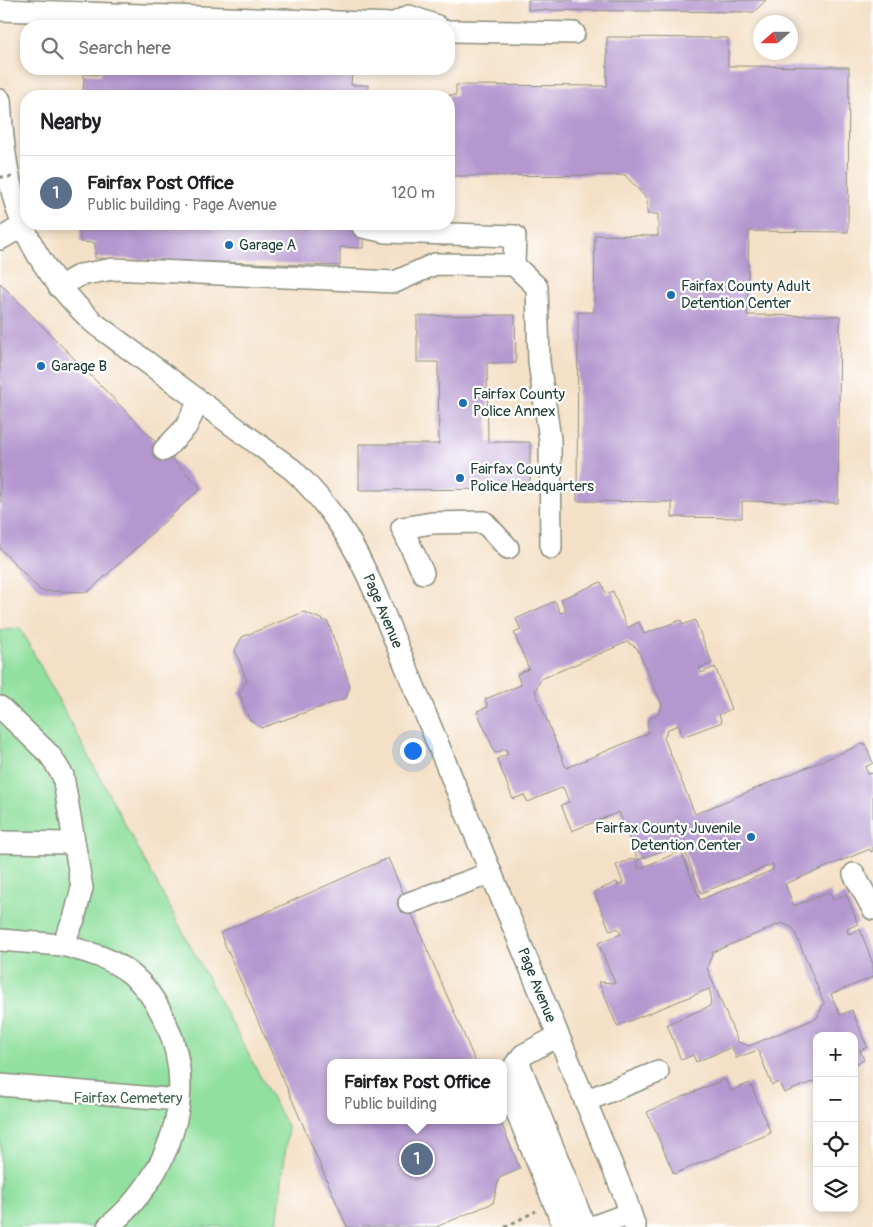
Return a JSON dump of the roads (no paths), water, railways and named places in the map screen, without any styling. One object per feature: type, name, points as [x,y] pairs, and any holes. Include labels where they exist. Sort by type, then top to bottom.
[{"type":"street","points":[[397,20],[412,8],[429,20]]},
{"type":"street","points":[[0,10],[145,20]]},
{"type":"street","points":[[455,30],[574,32]]},
{"type":"street","name":"Page Avenue","points":[[0,100],[7,175],[12,199],[20,219]]},
{"type":"street","points":[[0,238],[20,228]]},
{"type":"street","name":"Page Avenue","points":[[25,230],[47,272],[94,323],[293,470],[320,496],[340,524],[376,592],[633,1220]]},
{"type":"street","points":[[377,230],[386,232],[515,236],[514,266]]},
{"type":"street","points":[[435,233],[435,264]]},
{"type":"street","points":[[59,287],[80,275],[113,270],[395,282],[435,264],[514,266],[536,287],[539,362],[550,440],[551,548]]},
{"type":"street","points":[[164,450],[186,427],[200,401]]},
{"type":"street","points":[[423,573],[402,528],[432,523],[484,522],[508,548]]},
{"type":"street","points":[[0,707],[50,755],[62,776],[72,843],[82,878],[82,888],[74,919],[62,945]]},
{"type":"street","points":[[0,842],[72,843]]},
{"type":"street","points":[[409,903],[491,873]]},
{"type":"street","points":[[854,874],[873,909]]},
{"type":"street","points":[[0,940],[62,945],[83,950],[117,964],[142,984],[159,1008],[177,1052],[180,1072],[179,1100],[169,1147],[154,1177],[124,1213],[108,1227]]},
{"type":"street","points":[[558,1036],[528,1051],[518,1061],[508,1091],[564,1227]]},
{"type":"street","points":[[518,1061],[585,1227]]},
{"type":"street","points":[[585,1101],[658,1072]]},
{"type":"street","points":[[0,1085],[179,1100]]},
{"type":"street","points":[[592,1227],[633,1220]]},
{"type":"place","name":"Garage A","points":[[229,245]]},
{"type":"place","name":"Fairfax County Adult Detention Center","points":[[671,295]]},
{"type":"place","name":"Garage B","points":[[41,366]]},
{"type":"place","name":"Fairfax County Police Annex","points":[[463,403]]},
{"type":"place","name":"Fairfax County Police Headquarters","points":[[460,478]]},
{"type":"place","name":"Fairfax County Juvenile Detention Center","points":[[751,837]]},
{"type":"place","name":"Fairfax Post Office","points":[[417,1159]]},
{"type":"park label","name":"Fairfax Cemetery","points":[[128,1098]]}]
